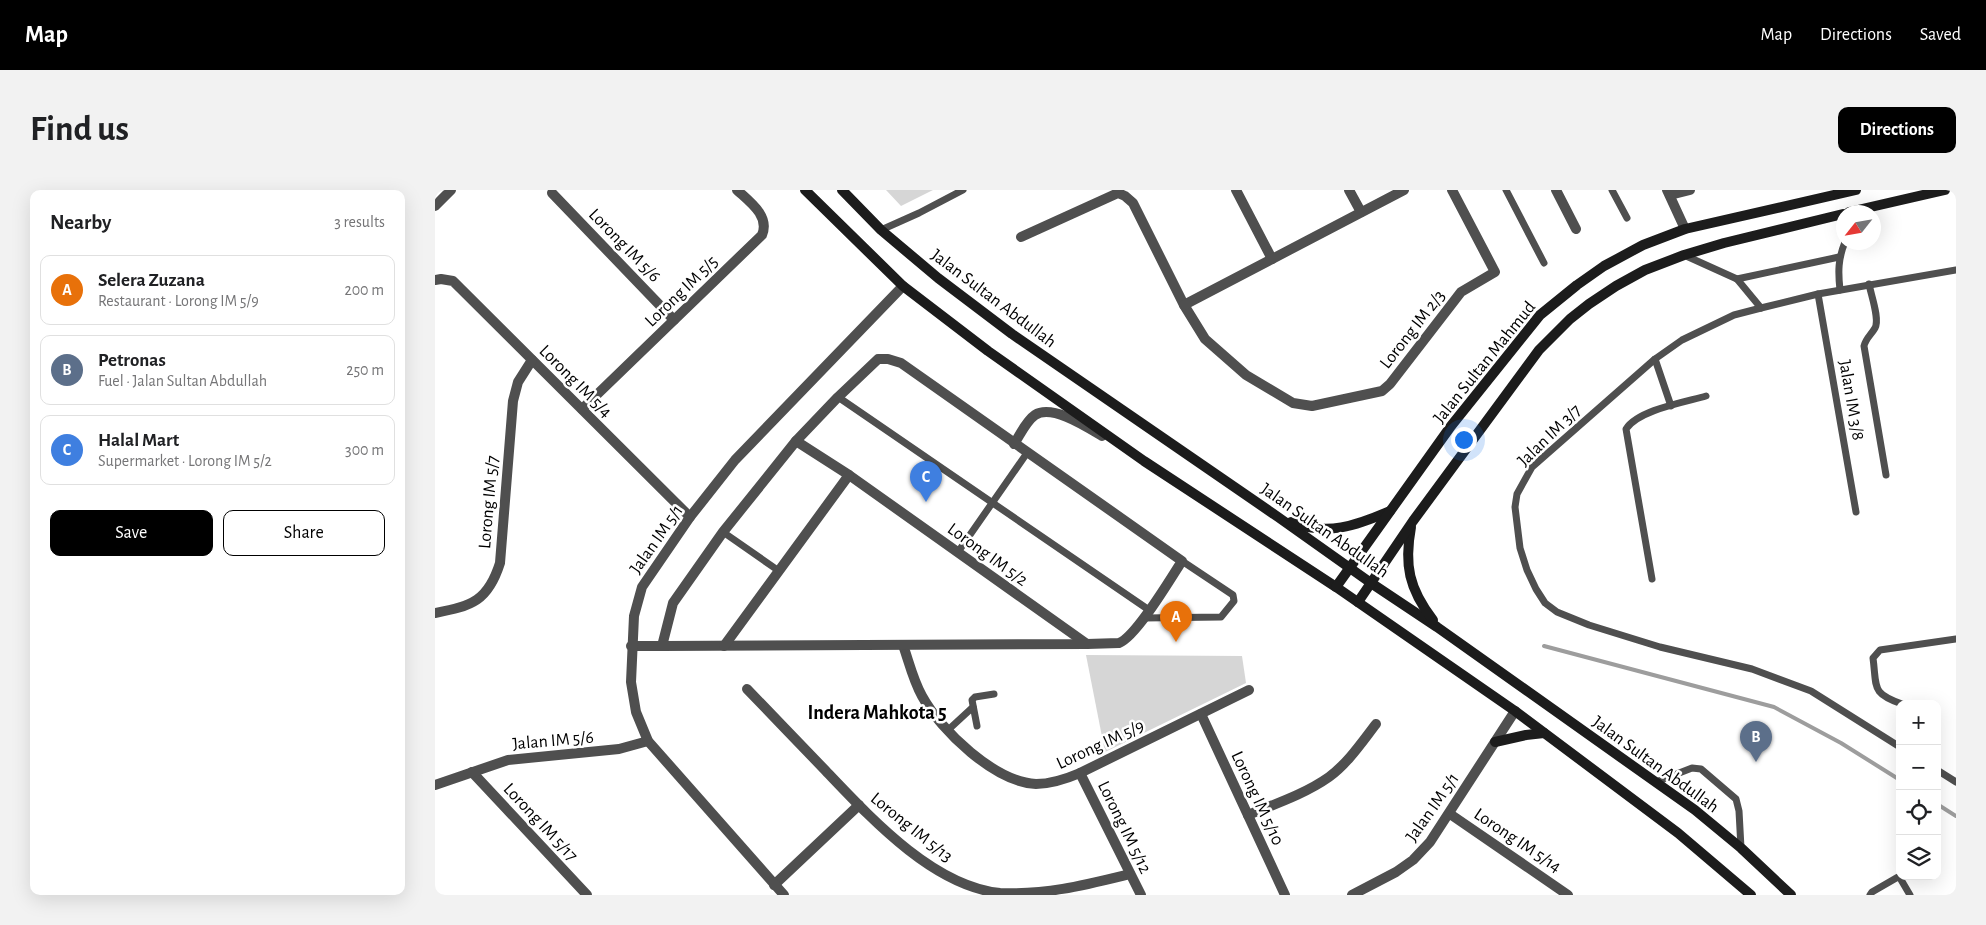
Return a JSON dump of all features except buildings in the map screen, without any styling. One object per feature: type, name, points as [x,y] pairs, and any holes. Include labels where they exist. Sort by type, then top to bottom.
[{"type":"main road","points":[[805,190],[903,286],[988,351],[1143,461],[1336,587],[1515,711],[1678,833],[1751,895]]},
{"type":"main road","name":"Jalan Sultan Abdullah","points":[[842,190],[881,230],[938,278],[1012,334],[1437,627],[1695,810],[1741,848],[1791,895]]},
{"type":"main road","name":"Jalan Sultan Mahmud","points":[[1336,587],[1451,426],[1540,315],[1604,266],[1643,245],[1685,229],[1856,190]]},
{"type":"main road","points":[[1881,206],[1945,190]]},
{"type":"main road","name":"Jalan Sultan Mahmud","points":[[1358,602],[1413,521],[1539,350],[1570,319],[1616,286],[1645,270],[1725,242],[1836,216]]},
{"type":"main road","points":[[1278,517],[1300,525],[1329,529],[1348,528],[1391,511]]},
{"type":"main road","points":[[1413,521],[1407,554],[1409,574],[1414,590],[1424,609],[1437,627]]},
{"type":"main road","points":[[1495,742],[1544,733]]},
{"type":"street","points":[[435,206],[451,190]]},
{"type":"street","name":"Lorong IM 5/5","points":[[582,409],[763,235],[765,229],[762,218],[756,208],[737,190]]},
{"type":"street","points":[[1236,190],[1272,259]]},
{"type":"street","points":[[1349,190],[1361,212]]},
{"type":"street","points":[[1184,305],[1404,190]]},
{"type":"street","name":"Lorong IM 2/3","points":[[1021,237],[1117,192],[1125,196],[1133,204],[1184,305],[1205,339],[1245,375],[1293,403],[1312,406],[1382,391],[1390,384],[1461,292],[1495,272],[1452,190]]},
{"type":"street","points":[[1556,190],[1576,229]]},
{"type":"street","points":[[1685,229],[1668,193],[1690,190]]},
{"type":"street","name":"Lorong IM 5/6","points":[[552,192],[674,320]]},
{"type":"street","name":"Lorong IM 5/4","points":[[435,280],[441,278],[453,281],[690,517]]},
{"type":"street","name":"Jalan IM 5/1","points":[[784,895],[648,741],[636,712],[631,682],[631,646],[634,616],[642,587],[690,517],[735,460],[903,286]]},
{"type":"street","points":[[631,646],[662,646],[725,646],[1087,644],[1121,643],[1146,614],[1183,561],[901,363],[888,359],[878,359],[796,441],[723,532],[673,603],[662,646]]},
{"type":"street","name":"Lorong IM 5/7","points":[[435,613],[457,609],[471,603],[484,594],[494,581],[499,563],[513,401],[519,382],[532,360]]},
{"type":"street","points":[[1014,444],[1031,419],[1037,414],[1044,412],[1071,418],[1143,461]]},
{"type":"street","name":"Lorong IM 5/2","points":[[796,441],[849,475],[1087,644]]},
{"type":"street","points":[[725,646],[849,475]]},
{"type":"street","name":"Lorong IM 5/9","points":[[903,645],[914,679],[922,696],[947,730],[989,766],[1005,776],[1036,784],[1054,783],[1080,773],[1249,690]]},
{"type":"street","name":"Lorong IM 5/13","points":[[747,689],[859,805],[915,855],[945,875],[969,887],[999,893],[1029,895],[1057,893],[1130,874]]},
{"type":"street","name":"Jalan IM 5/1","points":[[1352,895],[1396,872],[1413,860],[1430,842],[1450,814],[1515,711]]},
{"type":"street","name":"Lorong IM 5/10","points":[[1201,714],[1285,895]]},
{"type":"street","points":[[1248,815],[1314,787],[1330,776],[1344,763],[1376,724]]},
{"type":"street","name":"Jalan IM 5/6","points":[[435,785],[522,757],[576,755],[619,750],[648,741]]},
{"type":"street","name":"Lorong IM 5/17","points":[[472,772],[587,895]]},
{"type":"street","name":"Lorong IM 5/12","points":[[1080,773],[1141,895]]},
{"type":"street","points":[[774,885],[859,805]]},
{"type":"street","name":"Lorong IM 5/14","points":[[1450,814],[1562,893]]},
{"type":"lane","points":[[881,230],[963,190]]},
{"type":"lane","points":[[1506,190],[1544,263]]},
{"type":"lane","points":[[1612,190],[1627,218]]},
{"type":"lane","points":[[1840,290],[1838,269],[1842,250]]},
{"type":"lane","points":[[1684,255],[1737,279],[1761,308]]},
{"type":"lane","points":[[1737,279],[1839,257]]},
{"type":"lane","name":"Jalan IM 3/7","points":[[1897,745],[1811,691],[1751,669],[1661,647],[1589,625],[1557,612],[1545,603],[1536,589],[1520,548],[1515,507],[1517,494],[1532,467],[1655,359],[1682,340],[1734,315],[1761,308],[1869,284],[1956,270]]},
{"type":"lane","points":[[1869,284],[1877,322],[1875,328],[1866,339],[1864,346],[1886,475]]},
{"type":"lane","name":"Jalan IM 3/8","points":[[1818,294],[1856,512]]},
{"type":"lane","points":[[1655,359],[1671,406]]},
{"type":"lane","points":[[1652,579],[1626,429],[1637,418],[1706,396]]},
{"type":"lane","points":[[838,397],[1146,614],[1221,617],[1234,601],[1233,595],[1183,561]]},
{"type":"lane","points":[[958,552],[1027,453]]},
{"type":"lane","points":[[723,532],[779,572]]},
{"type":"lane","points":[[1896,701],[1880,694],[1877,688],[1873,658],[1876,653],[1880,650],[1956,638]]},
{"type":"lane","points":[[977,726],[972,700],[975,697],[995,694]]},
{"type":"lane","points":[[947,730],[973,707]]},
{"type":"lane","points":[[1656,782],[1692,768],[1701,769],[1736,799],[1739,811],[1741,848]]},
{"type":"lane","points":[[1941,773],[1956,782]]},
{"type":"lane","points":[[1870,895],[1895,877],[1900,878],[1910,895]]},
{"type":"shaded area","points":[[886,190],[933,190],[901,206]]},
{"type":"shaded area","points":[[1086,655],[1242,656],[1246,683],[1105,752]]},
{"type":"waterway","points":[[1544,646],[1774,707],[1841,743],[1896,777]]},
{"type":"waterway","points":[[1941,807],[1956,816]]},
{"type":"place","name":"Halal Mart","points":[[926,502]]},
{"type":"place","name":"Selera Zuzana","points":[[1176,642]]},
{"type":"place","name":"Petronas","points":[[1756,762]]},
{"type":"district","name":"Indera Mahkota 5","points":[[877,712]]}]
